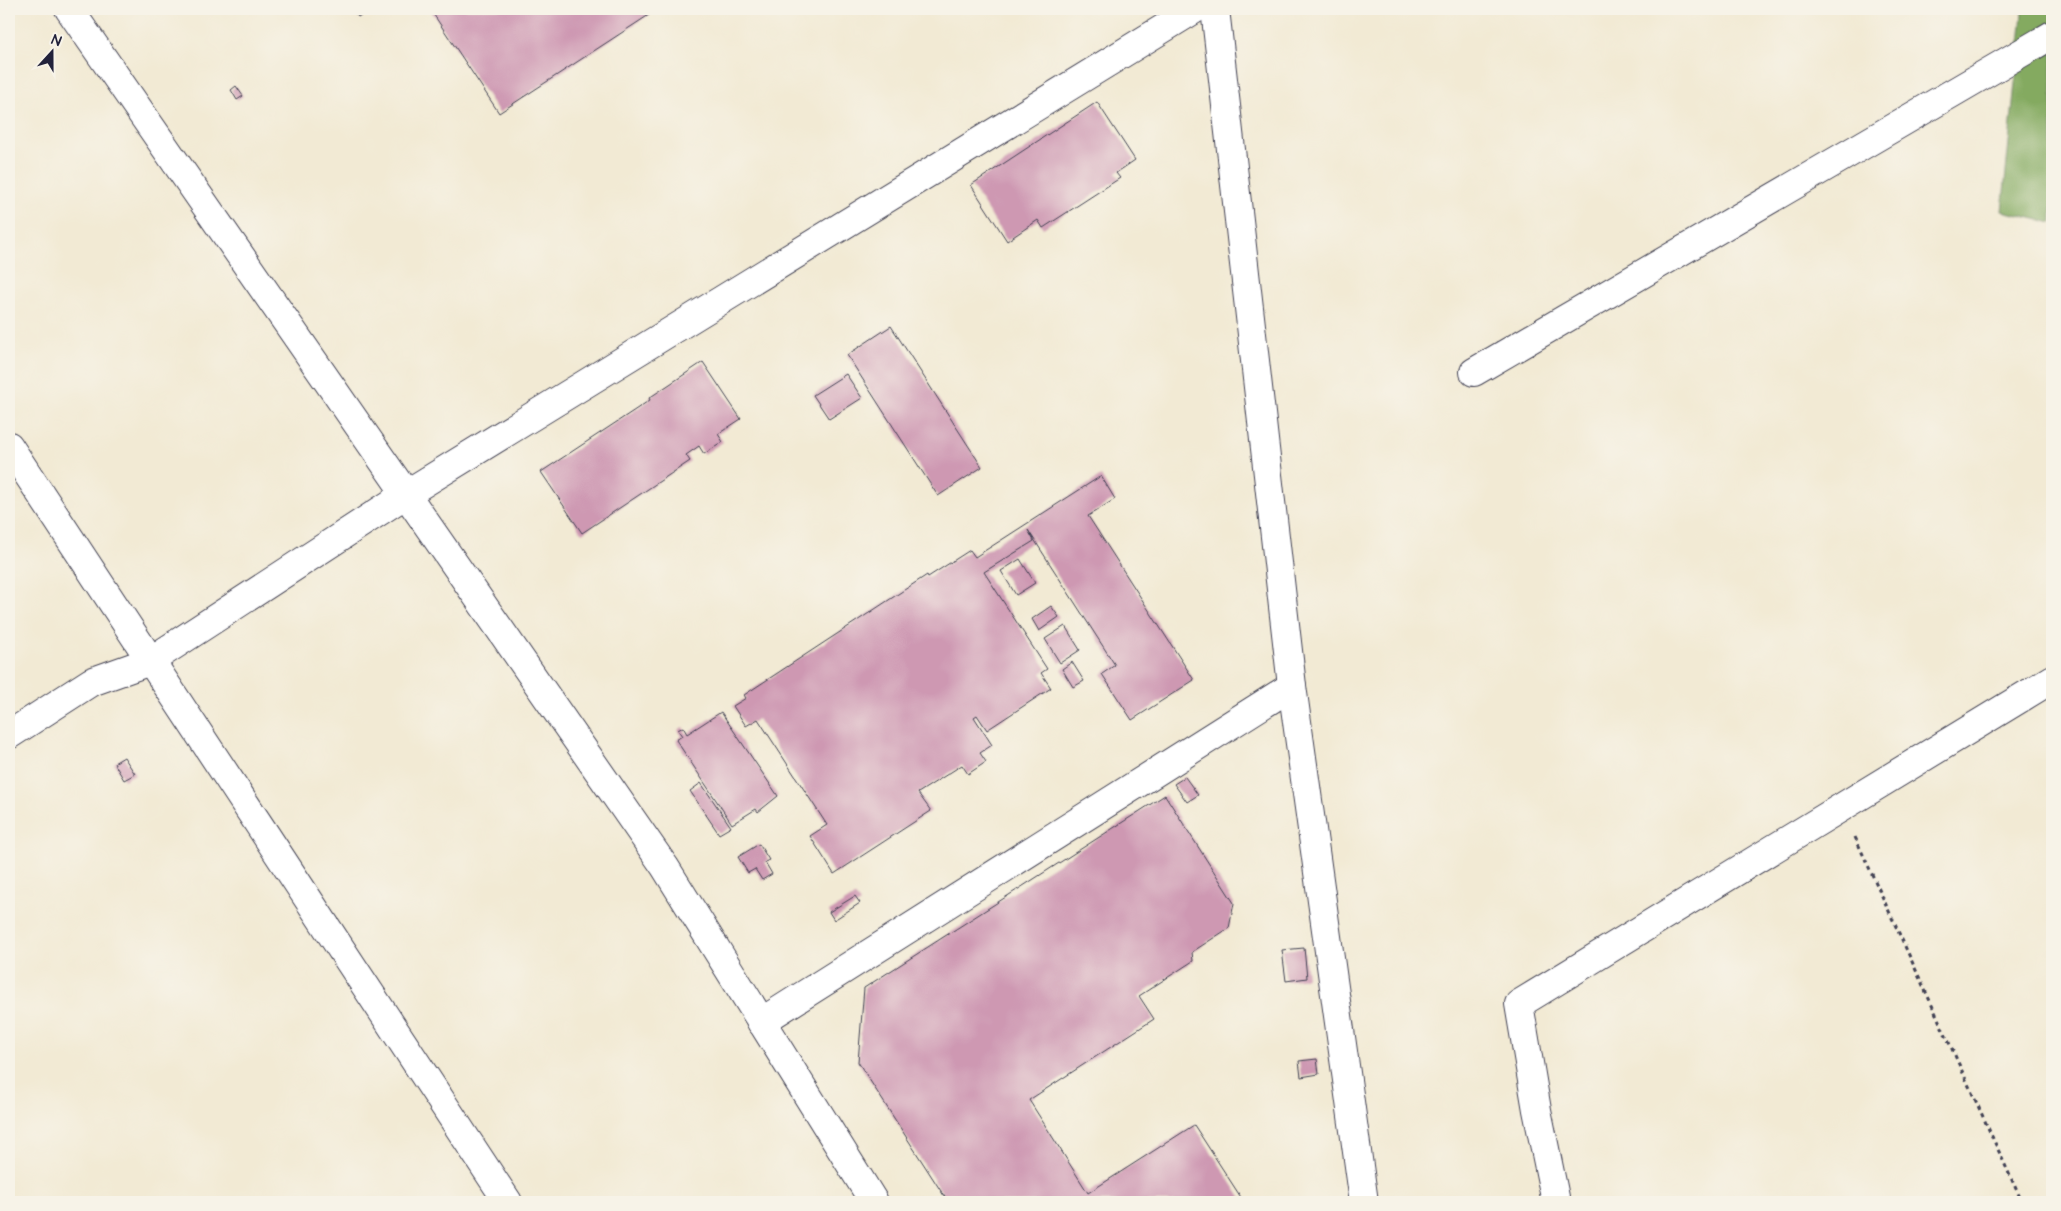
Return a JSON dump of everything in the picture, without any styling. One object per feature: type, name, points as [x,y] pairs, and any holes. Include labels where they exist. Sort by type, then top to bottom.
[{"type":"street","points":[[70,9],[665,868],[874,1202]]},
{"type":"street","points":[[9,735],[91,682],[150,661],[406,494],[1196,9]]},
{"type":"street","points":[[1215,9],[1292,686],[1364,1202]]},
{"type":"street","points":[[1474,372],[2052,35]]},
{"type":"street","points":[[9,446],[508,1202]]},
{"type":"street","points":[[1556,1202],[1537,1110],[1519,1004],[2052,679]]},
{"type":"street","points":[[761,1022],[1292,686]]},
{"type":"path","points":[[1841,808],[2022,1202]]},
{"type":"green space","points":[[2020,9],[2052,9],[2052,223],[2002,211],[2022,14]]},
{"type":"building","points":[[352,9],[370,9],[358,17]]},
{"type":"building","points":[[430,9],[658,9],[499,113]]},
{"type":"building","points":[[236,86],[243,96],[237,100],[231,90]]},
{"type":"building","points":[[1097,102],[1135,160],[1116,173],[1120,178],[1043,228],[1038,220],[1007,241],[971,185]]},
{"type":"building","points":[[891,326],[982,467],[938,496],[847,355]]},
{"type":"building","points":[[703,362],[741,419],[718,434],[723,442],[704,454],[699,446],[686,455],[690,461],[582,533],[541,472],[650,400],[649,398]]},
{"type":"building","points":[[846,374],[862,398],[829,419],[813,395]]},
{"type":"building","points":[[1101,476],[1115,499],[1088,516],[1194,680],[1132,720],[1102,674],[1115,665],[1028,530],[1034,541],[984,572],[1047,669],[1041,673],[1051,688],[987,730],[977,715],[974,717],[992,745],[980,753],[986,762],[968,774],[962,765],[918,793],[931,811],[834,874],[810,836],[827,825],[758,719],[746,726],[733,706],[746,698],[744,695],[927,575],[928,577],[970,550],[975,557]]},
{"type":"building","points":[[1020,559],[1035,583],[1016,595],[1001,571]]},
{"type":"building","points":[[1051,606],[1059,617],[1039,631],[1032,619]]},
{"type":"building","points":[[1065,626],[1080,650],[1060,663],[1045,639]]},
{"type":"building","points":[[1072,662],[1084,681],[1073,687],[1062,669]]},
{"type":"building","points":[[721,712],[778,796],[758,812],[756,809],[732,824],[676,740],[682,736],[678,730],[683,727],[687,734]]},
{"type":"building","points":[[124,757],[135,774],[124,780],[114,763]]},
{"type":"building","points":[[1185,777],[1198,795],[1187,802],[1174,784]]},
{"type":"building","points":[[701,783],[731,827],[719,834],[690,791]]},
{"type":"building","points":[[1165,795],[1234,903],[1229,928],[1192,952],[1193,961],[1139,996],[1154,1019],[1029,1100],[1088,1193],[1194,1125],[1244,1202],[948,1202],[858,1062],[864,988]]},
{"type":"building","points":[[759,844],[769,860],[765,862],[772,874],[762,880],[755,869],[748,873],[738,857]]},
{"type":"building","points":[[855,896],[860,903],[834,920],[829,912]]},
{"type":"building","points":[[1304,948],[1307,978],[1286,981],[1282,950]]},
{"type":"building","points":[[1317,1059],[1319,1074],[1301,1077],[1299,1061]]}]
